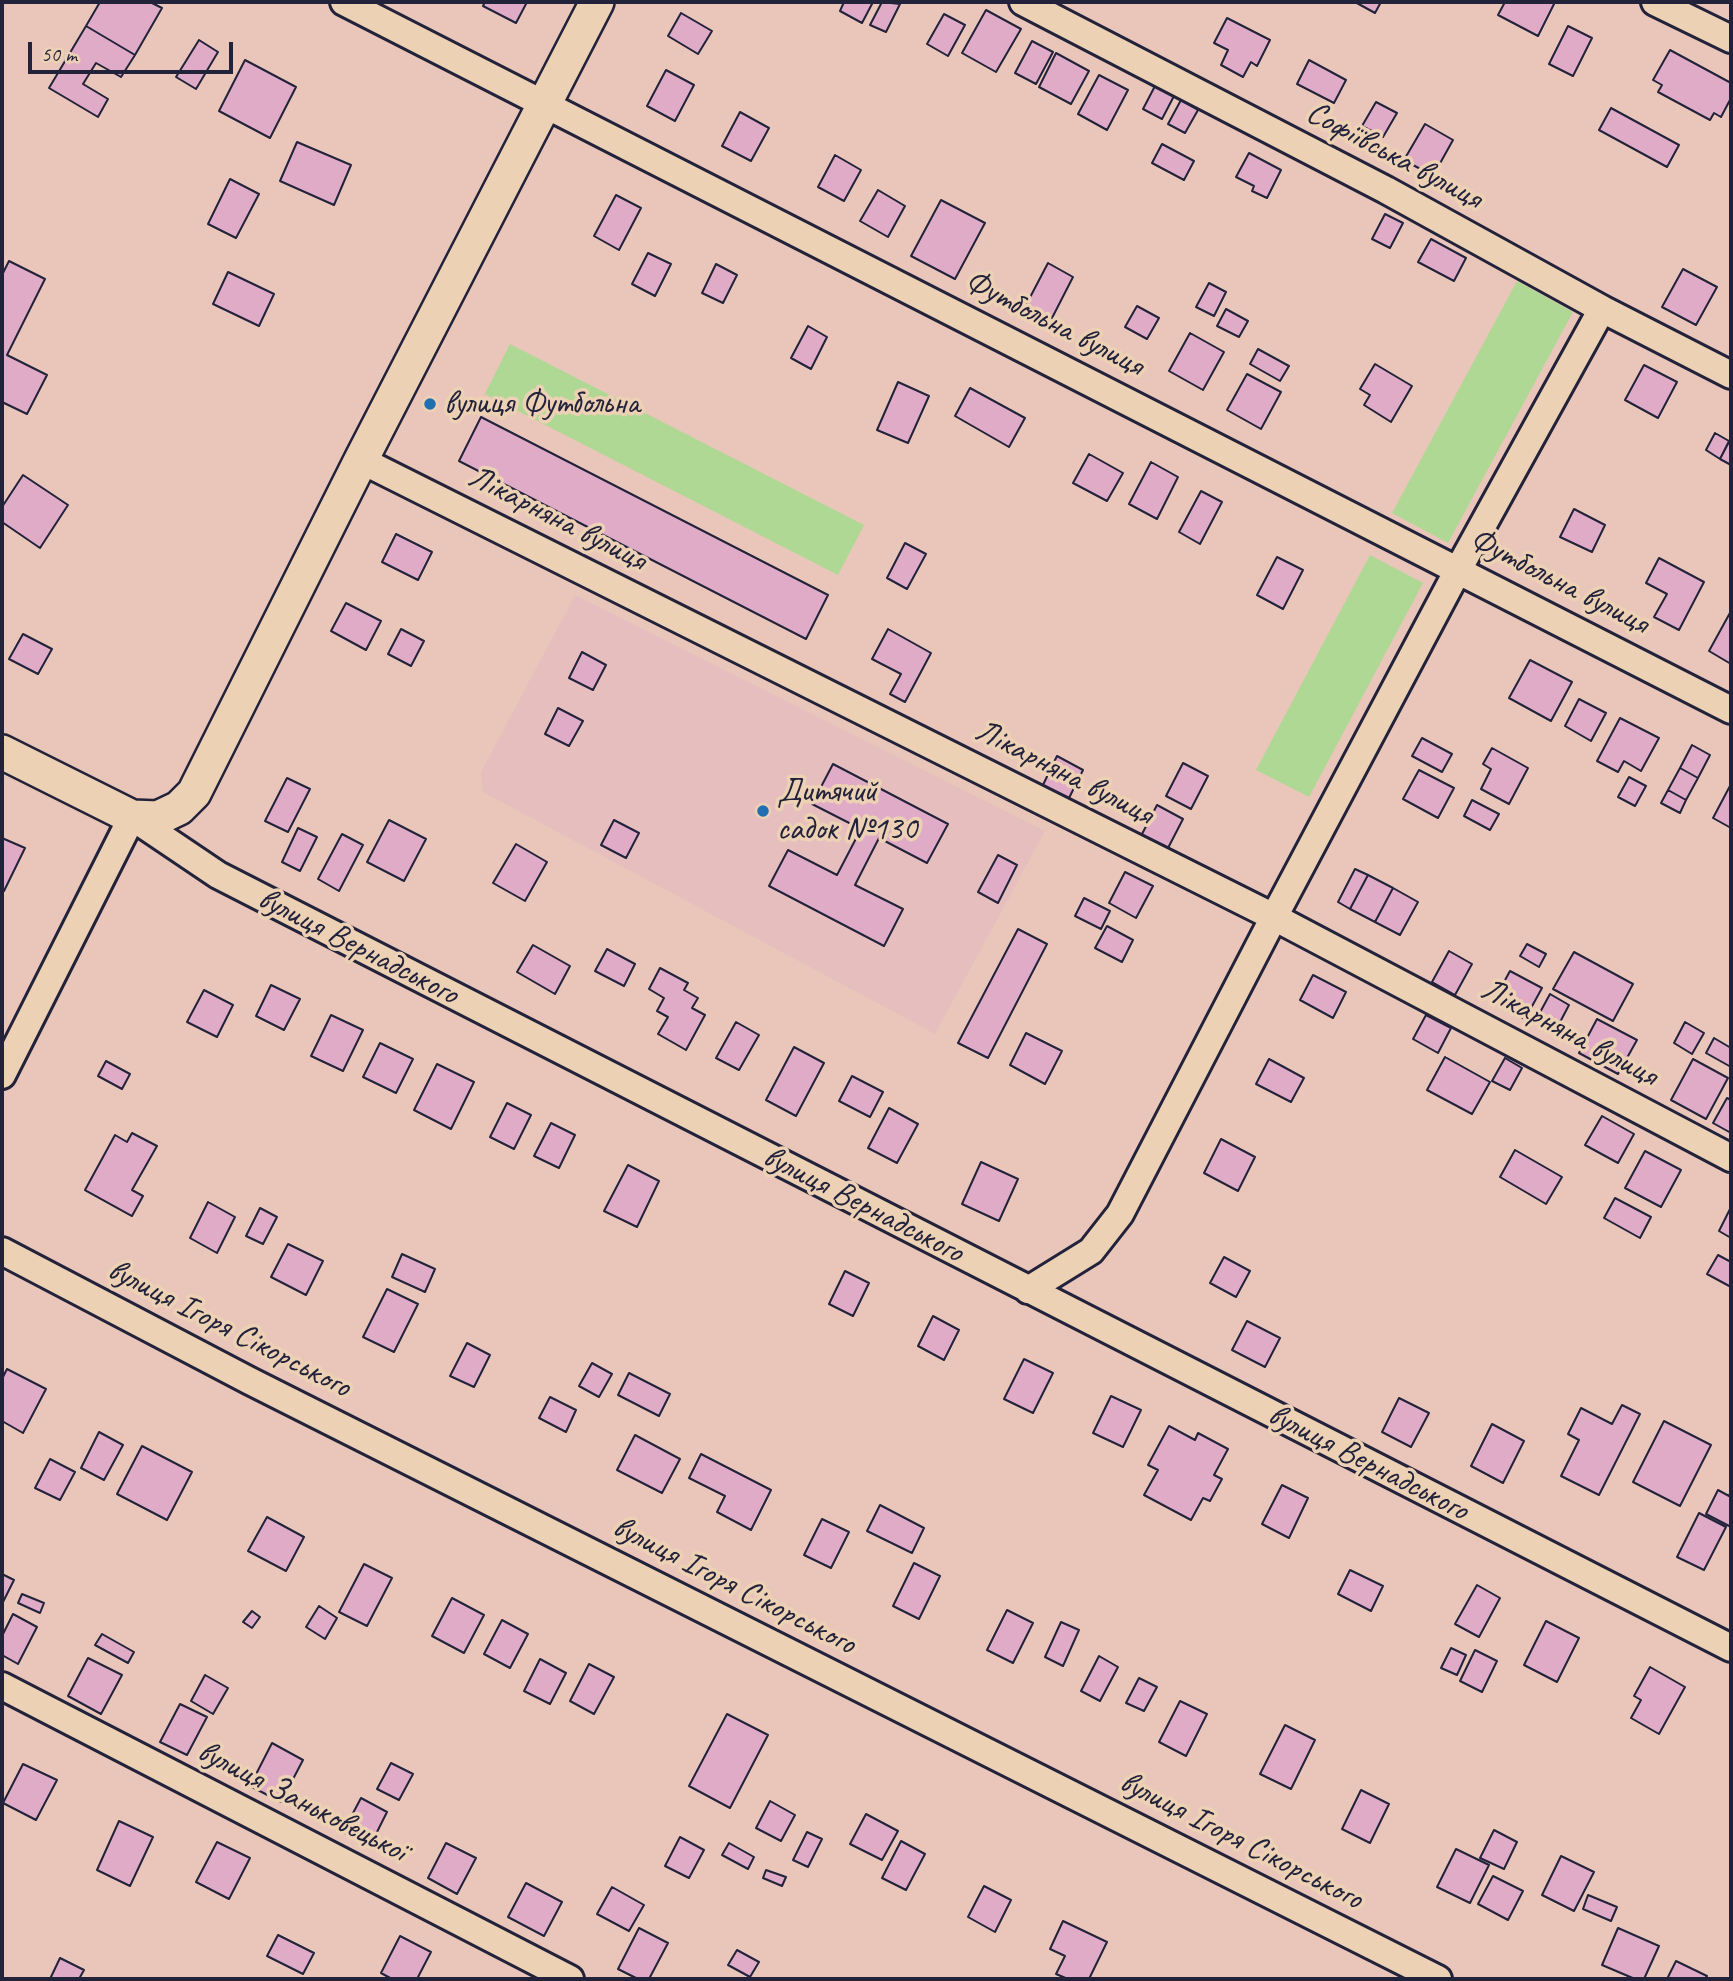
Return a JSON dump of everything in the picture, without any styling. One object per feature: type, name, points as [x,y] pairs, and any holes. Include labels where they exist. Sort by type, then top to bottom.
[{"type":"street","name":"Футбольна вулиця","points":[[344,2],[1731,710]]},
{"type":"street","points":[[2,1075],[132,817],[158,818],[179,808],[194,793],[361,460],[597,2]]},
{"type":"street","name":"Софіївська вулиця","points":[[1023,2],[1386,190],[1602,309],[1731,375]]},
{"type":"street","points":[[1655,2],[1731,39]]},
{"type":"street","points":[[1028,1290],[1091,1251],[1120,1214],[1458,570],[1602,309]]},
{"type":"street","name":"Лікарняна вулиця","points":[[361,460],[1274,917],[1731,1158]]},
{"type":"street","name":"вулиця Вернадського","points":[[2,751],[132,817],[218,875],[1731,1648]]},
{"type":"street","name":"вулиця Ігоря Сікорського","points":[[2,1251],[250,1381],[1438,1979]]},
{"type":"street","name":"вулиця Заньковецької","points":[[2,1686],[570,1979]]},
{"type":"shaded area","name":"Дитячий садок №130","points":[[575,595],[1045,831],[935,1034],[483,792],[481,772]]},
{"type":"green space","points":[[1517,281],[1573,312],[1448,543],[1392,513]]},
{"type":"green space","points":[[510,344],[864,525],[838,575],[485,394]]},
{"type":"green space","points":[[1370,555],[1423,583],[1309,797],[1256,770]]},
{"type":"building","points":[[100,2],[150,2],[162,8],[135,55],[86,26]]},
{"type":"building","points":[[485,2],[527,2],[516,23],[483,6]]},
{"type":"building","points":[[844,2],[873,2],[862,23],[840,11]]},
{"type":"building","points":[[882,2],[900,4],[886,32],[870,25]]},
{"type":"building","points":[[1355,2],[1381,2],[1375,13]]},
{"type":"building","points":[[1505,2],[1555,2],[1538,36],[1498,15]]},
{"type":"building","points":[[986,10],[1021,29],[996,72],[962,53]]},
{"type":"building","points":[[681,13],[712,31],[698,54],[668,36]]},
{"type":"building","points":[[944,14],[965,25],[948,56],[927,44]]},
{"type":"building","points":[[1227,18],[1270,40],[1257,66],[1251,62],[1243,77],[1221,65],[1228,50],[1214,43]]},
{"type":"building","points":[[86,26],[135,55],[121,77],[96,63],[83,84],[108,99],[98,117],[49,88]]},
{"type":"building","points":[[1568,26],[1592,38],[1573,76],[1549,64]]},
{"type":"building","points":[[199,40],[218,52],[196,89],[176,77]]},
{"type":"building","points":[[1032,41],[1053,52],[1036,84],[1015,73]]},
{"type":"building","points":[[1670,50],[1731,83],[1731,98],[1721,117],[1714,113],[1710,120],[1658,92],[1662,85],[1653,80]]},
{"type":"building","points":[[1056,53],[1089,71],[1071,104],[1039,87]]},
{"type":"building","points":[[245,60],[296,87],[270,138],[219,111]]},
{"type":"building","points":[[1309,60],[1346,80],[1334,103],[1297,84]]},
{"type":"building","points":[[666,70],[694,85],[675,121],[647,106]]},
{"type":"building","points":[[1099,75],[1128,90],[1107,130],[1078,114]]},
{"type":"building","points":[[1155,86],[1174,96],[1162,119],[1143,109]]},
{"type":"building","points":[[1181,100],[1198,110],[1185,133],[1168,124]]},
{"type":"building","points":[[1376,102],[1397,113],[1383,137],[1362,126]]},
{"type":"building","points":[[1611,108],[1679,145],[1667,167],[1599,130]]},
{"type":"building","points":[[740,112],[769,128],[751,161],[722,146]]},
{"type":"building","points":[[1425,124],[1453,140],[1433,176],[1404,160]]},
{"type":"building","points":[[297,142],[351,165],[334,205],[280,181]]},
{"type":"building","points":[[1162,144],[1194,161],[1184,180],[1152,163]]},
{"type":"building","points":[[1249,153],[1281,170],[1267,198],[1252,191],[1254,186],[1236,177]]},
{"type":"building","points":[[835,155],[861,170],[844,201],[818,187]]},
{"type":"building","points":[[230,179],[259,194],[236,238],[208,224]]},
{"type":"building","points":[[878,190],[905,206],[888,237],[860,221]]},
{"type":"building","points":[[616,195],[641,208],[619,250],[594,236]]},
{"type":"building","points":[[941,200],[985,223],[955,279],[911,256]]},
{"type":"building","points":[[1385,214],[1403,223],[1390,248],[1372,239]]},
{"type":"building","points":[[1431,239],[1466,258],[1454,281],[1418,262]]},
{"type":"building","points":[[648,253],[671,264],[655,296],[632,284]]},
{"type":"building","points":[[9,261],[45,279],[7,355],[47,375],[27,414],[2,402],[2,275]]},
{"type":"building","points":[[1048,263],[1073,277],[1052,318],[1026,305]]},
{"type":"building","points":[[716,264],[737,275],[723,303],[702,293]]},
{"type":"building","points":[[1683,269],[1717,287],[1696,325],[1662,307]]},
{"type":"building","points":[[228,272],[274,294],[259,326],[213,304]]},
{"type":"building","points":[[1209,283],[1226,292],[1214,316],[1196,307]]},
{"type":"building","points":[[1137,306],[1159,318],[1147,339],[1125,327]]},
{"type":"building","points":[[1226,309],[1248,321],[1239,337],[1217,326]]},
{"type":"building","points":[[808,326],[827,337],[811,369],[791,358]]},
{"type":"building","points":[[1190,333],[1224,352],[1203,390],[1169,371]]},
{"type":"building","points":[[1258,349],[1289,366],[1280,381],[1250,364]]},
{"type":"building","points":[[1375,364],[1412,386],[1391,422],[1364,405],[1370,395],[1360,389]]},
{"type":"building","points":[[1644,365],[1677,382],[1658,418],[1625,400]]},
{"type":"building","points":[[1247,374],[1281,392],[1261,429],[1227,410]]},
{"type":"building","points":[[898,382],[929,396],[908,443],[877,430]]},
{"type":"building","points":[[970,388],[1025,418],[1009,447],[955,416]]},
{"type":"building","points":[[481,417],[828,595],[806,639],[459,461]]},
{"type":"building","points":[[1715,433],[1729,441],[1720,459],[1706,450]]},
{"type":"building","points":[[1731,438],[1731,465],[1720,459]]},
{"type":"building","points":[[1089,454],[1123,473],[1107,501],[1073,483]]},
{"type":"building","points":[[1151,462],[1178,477],[1157,519],[1129,504]]},
{"type":"building","points":[[23,475],[68,505],[40,548],[2,522],[2,507]]},
{"type":"building","points":[[1201,491],[1222,502],[1200,544],[1179,532]]},
{"type":"building","points":[[1574,509],[1605,525],[1592,552],[1560,537]]},
{"type":"building","points":[[396,534],[432,552],[418,580],[382,562]]},
{"type":"building","points":[[905,543],[926,554],[907,589],[887,578]]},
{"type":"building","points":[[1277,557],[1303,570],[1283,609],[1257,595]]},
{"type":"building","points":[[1659,558],[1704,582],[1679,630],[1654,617],[1667,594],[1646,583]]},
{"type":"building","points":[[346,603],[381,621],[366,650],[331,631]]},
{"type":"building","points":[[1731,611],[1731,664],[1709,651]]},
{"type":"building","points":[[401,629],[424,641],[411,666],[388,654]]},
{"type":"building","points":[[888,629],[931,653],[905,702],[890,694],[901,674],[872,659]]},
{"type":"building","points":[[23,634],[52,649],[38,674],[9,659]]},
{"type":"building","points":[[582,652],[606,665],[593,690],[569,678]]},
{"type":"building","points":[[1530,660],[1572,682],[1551,721],[1509,698]]},
{"type":"building","points":[[1579,699],[1606,713],[1591,741],[1565,726]]},
{"type":"building","points":[[558,708],[583,721],[569,746],[545,734]]},
{"type":"building","points":[[1620,718],[1659,738],[1641,771],[1624,761],[1618,772],[1597,761]]},
{"type":"building","points":[[1422,738],[1452,754],[1442,772],[1412,756]]},
{"type":"building","points":[[1692,745],[1710,755],[1698,778],[1680,768]]},
{"type":"building","points":[[1492,748],[1528,768],[1509,804],[1481,789],[1491,769],[1483,764]]},
{"type":"building","points":[[1057,756],[1083,770],[1067,802],[1041,789]]},
{"type":"building","points":[[1183,763],[1208,776],[1191,809],[1166,796]]},
{"type":"building","points":[[833,764],[948,824],[927,863],[879,838],[855,885],[903,909],[884,946],[769,886],[788,850],[837,875],[861,829],[812,804]]},
{"type":"building","points":[[1680,768],[1698,778],[1686,800],[1668,790]]},
{"type":"building","points":[[1419,770],[1454,788],[1438,818],[1403,799]]},
{"type":"building","points":[[1629,777],[1646,786],[1635,806],[1618,797]]},
{"type":"building","points":[[287,778],[310,789],[288,832],[265,821]]},
{"type":"building","points":[[1731,784],[1731,828],[1713,818]]},
{"type":"building","points":[[1668,790],[1686,800],[1680,813],[1661,803]]},
{"type":"building","points":[[1472,800],[1499,814],[1490,830],[1464,816]]},
{"type":"building","points":[[1157,805],[1183,819],[1167,850],[1141,836]]},
{"type":"building","points":[[389,820],[426,839],[404,881],[367,862]]},
{"type":"building","points":[[614,820],[639,833],[626,858],[601,845]]},
{"type":"building","points":[[298,828],[317,837],[300,871],[282,862]]},
{"type":"building","points":[[342,834],[363,845],[339,891],[318,879]]},
{"type":"building","points":[[2,838],[25,848],[4,891],[2,890]]},
{"type":"building","points":[[516,844],[547,862],[525,901],[493,883]]},
{"type":"building","points":[[998,855],[1017,865],[998,903],[978,892]]},
{"type":"building","points":[[1355,869],[1368,875],[1350,909],[1338,902]]},
{"type":"building","points":[[1125,872],[1153,886],[1136,918],[1109,903]]},
{"type":"building","points":[[1368,875],[1393,888],[1375,922],[1350,909]]},
{"type":"building","points":[[1393,888],[1418,902],[1400,935],[1375,922]]},
{"type":"building","points":[[1084,898],[1110,911],[1101,929],[1075,916]]},
{"type":"building","points":[[1107,926],[1133,940],[1122,962],[1095,948]]},
{"type":"building","points":[[1018,929],[1047,944],[988,1058],[958,1043]]},
{"type":"building","points":[[1527,944],[1546,954],[1539,967],[1520,956]]},
{"type":"building","points":[[533,945],[570,966],[555,994],[517,972]]},
{"type":"building","points":[[607,949],[635,964],[624,986],[595,971]]},
{"type":"building","points":[[1449,951],[1472,964],[1455,995],[1432,982]]},
{"type":"building","points":[[1574,952],[1633,984],[1613,1021],[1553,989]]},
{"type":"building","points":[[660,968],[688,983],[684,990],[698,998],[692,1008],[705,1015],[686,1050],[658,1034],[668,1017],[657,1011],[664,998],[649,989]]},
{"type":"building","points":[[1510,971],[1542,988],[1525,1019],[1493,1002]]},
{"type":"building","points":[[1313,975],[1346,992],[1333,1018],[1300,1000]]},
{"type":"building","points":[[271,985],[300,999],[284,1030],[256,1016]]},
{"type":"building","points":[[204,990],[233,1005],[217,1037],[187,1022]]},
{"type":"building","points":[[1550,994],[1569,1005],[1558,1026],[1538,1016]]},
{"type":"building","points":[[331,1015],[363,1030],[343,1071],[311,1056]]},
{"type":"building","points":[[1426,1015],[1451,1028],[1438,1053],[1413,1039]]},
{"type":"building","points":[[1597,1019],[1637,1040],[1618,1074],[1579,1053]]},
{"type":"building","points":[[736,1022],[759,1035],[739,1070],[716,1058]]},
{"type":"building","points":[[1685,1022],[1704,1033],[1692,1054],[1674,1043]]},
{"type":"building","points":[[1026,1033],[1062,1051],[1045,1084],[1010,1065]]},
{"type":"building","points":[[1714,1038],[1731,1048],[1731,1067],[1706,1053]]},
{"type":"building","points":[[380,1043],[413,1059],[396,1093],[363,1077]]},
{"type":"building","points":[[794,1047],[824,1063],[796,1116],[766,1100]]},
{"type":"building","points":[[1445,1057],[1490,1082],[1472,1114],[1427,1090]]},
{"type":"building","points":[[1505,1058],[1522,1068],[1510,1090],[1492,1081]]},
{"type":"building","points":[[1269,1059],[1304,1078],[1291,1102],[1256,1084]]},
{"type":"building","points":[[1693,1059],[1728,1078],[1706,1119],[1671,1100]]},
{"type":"building","points":[[106,1061],[130,1074],[122,1089],[98,1076]]},
{"type":"building","points":[[437,1064],[474,1082],[451,1129],[414,1110]]},
{"type":"building","points":[[852,1076],[883,1092],[870,1117],[839,1101]]},
{"type":"building","points":[[1727,1098],[1731,1100],[1731,1133],[1713,1123]]},
{"type":"building","points":[[507,1103],[531,1115],[514,1149],[490,1137]]},
{"type":"building","points":[[889,1108],[918,1124],[897,1163],[868,1148]]},
{"type":"building","points":[[1602,1116],[1634,1134],[1618,1163],[1585,1145]]},
{"type":"building","points":[[551,1123],[575,1135],[559,1168],[534,1156]]},
{"type":"building","points":[[132,1133],[157,1146],[132,1190],[143,1196],[132,1216],[85,1190],[115,1135],[127,1142]]},
{"type":"building","points":[[1221,1139],[1255,1157],[1238,1191],[1204,1173]]},
{"type":"building","points":[[1515,1150],[1562,1177],[1546,1204],[1500,1177]]},
{"type":"building","points":[[1645,1151],[1681,1170],[1661,1207],[1625,1188]]},
{"type":"building","points":[[981,1162],[1018,1179],[999,1221],[962,1204]]},
{"type":"building","points":[[628,1165],[659,1181],[637,1227],[604,1211]]},
{"type":"building","points":[[1615,1198],[1651,1217],[1640,1238],[1604,1218]]},
{"type":"building","points":[[208,1202],[235,1217],[217,1253],[190,1238]]},
{"type":"building","points":[[1731,1207],[1731,1238],[1719,1231]]},
{"type":"building","points":[[260,1208],[277,1217],[263,1244],[246,1236]]},
{"type":"building","points":[[288,1244],[323,1261],[306,1295],[271,1277]]},
{"type":"building","points":[[402,1254],[435,1269],[425,1292],[392,1277]]},
{"type":"building","points":[[1718,1255],[1731,1262],[1731,1287],[1707,1274]]},
{"type":"building","points":[[1224,1257],[1250,1271],[1236,1297],[1210,1283]]},
{"type":"building","points":[[845,1271],[869,1283],[853,1316],[829,1304]]},
{"type":"building","points":[[387,1289],[418,1304],[394,1352],[363,1337]]},
{"type":"building","points":[[933,1316],[959,1330],[944,1360],[918,1346]]},
{"type":"building","points":[[1247,1321],[1280,1338],[1265,1367],[1232,1350]]},
{"type":"building","points":[[467,1343],[490,1355],[474,1387],[450,1376]]},
{"type":"building","points":[[1024,1359],[1053,1373],[1033,1413],[1004,1399]]},
{"type":"building","points":[[592,1363],[612,1374],[599,1397],[579,1386]]},
{"type":"building","points":[[7,1369],[46,1389],[23,1433],[2,1421],[2,1379]]},
{"type":"building","points":[[629,1373],[670,1394],[659,1416],[618,1395]]},
{"type":"building","points":[[1111,1396],[1141,1410],[1123,1447],[1093,1433]]},
{"type":"building","points":[[550,1397],[576,1410],[566,1432],[539,1418]]},
{"type":"building","points":[[1399,1398],[1429,1413],[1411,1447],[1382,1432]]},
{"type":"building","points":[[1622,1405],[1640,1414],[1599,1495],[1561,1476],[1579,1440],[1568,1434],[1581,1408],[1612,1424]]},
{"type":"building","points":[[1664,1421],[1711,1445],[1680,1506],[1633,1482]]},
{"type":"building","points":[[1492,1424],[1524,1441],[1503,1483],[1471,1466]]},
{"type":"building","points":[[1169,1426],[1195,1440],[1198,1433],[1228,1449],[1214,1475],[1222,1479],[1210,1501],[1203,1498],[1191,1520],[1144,1495],[1158,1470],[1148,1465]]},
{"type":"building","points":[[99,1432],[123,1445],[104,1480],[81,1468]]},
{"type":"building","points":[[635,1435],[680,1459],[662,1493],[617,1470]]},
{"type":"building","points":[[142,1446],[192,1472],[167,1520],[117,1494]]},
{"type":"building","points":[[701,1454],[771,1490],[751,1530],[717,1512],[725,1496],[689,1478]]},
{"type":"building","points":[[50,1459],[75,1472],[60,1500],[35,1488]]},
{"type":"building","points":[[1282,1485],[1308,1498],[1289,1538],[1262,1524]]},
{"type":"building","points":[[1718,1490],[1729,1496],[1731,1491],[1731,1527],[1706,1514]]},
{"type":"building","points":[[880,1505],[924,1528],[912,1553],[867,1531]]},
{"type":"building","points":[[1699,1513],[1726,1527],[1704,1570],[1677,1557]]},
{"type":"building","points":[[267,1517],[304,1537],[286,1571],[248,1551]]},
{"type":"building","points":[[822,1519],[849,1532],[831,1568],[804,1555]]},
{"type":"building","points":[[914,1563],[940,1576],[919,1619],[893,1606]]},
{"type":"building","points":[[364,1564],[392,1578],[367,1626],[339,1612]]},
{"type":"building","points":[[1350,1570],[1383,1586],[1371,1611],[1338,1594]]},
{"type":"building","points":[[2,1574],[14,1580],[2,1604]]},
{"type":"building","points":[[1477,1585],[1500,1598],[1479,1637],[1455,1624]]},
{"type":"building","points":[[22,1594],[44,1603],[40,1613],[18,1603]]},
{"type":"building","points":[[452,1598],[484,1615],[464,1653],[432,1636]]},
{"type":"building","points":[[319,1606],[337,1618],[325,1639],[306,1627]]},
{"type":"building","points":[[1007,1610],[1033,1623],[1013,1663],[987,1650]]},
{"type":"building","points":[[252,1611],[260,1617],[252,1628],[243,1622]]},
{"type":"building","points":[[13,1614],[37,1627],[18,1664],[2,1655],[2,1636]]},
{"type":"building","points":[[502,1620],[528,1634],[510,1668],[484,1654]]},
{"type":"building","points":[[1546,1621],[1579,1638],[1557,1682],[1524,1665]]},
{"type":"building","points":[[1061,1622],[1079,1630],[1063,1666],[1045,1657]]},
{"type":"building","points":[[102,1634],[134,1652],[128,1663],[95,1645]]},
{"type":"building","points":[[1451,1648],[1466,1655],[1457,1675],[1441,1668]]},
{"type":"building","points":[[1475,1650],[1497,1661],[1482,1692],[1460,1681]]},
{"type":"building","points":[[1099,1656],[1118,1667],[1100,1701],[1081,1691]]},
{"type":"building","points":[[88,1658],[122,1675],[101,1714],[68,1696]]},
{"type":"building","points":[[540,1659],[566,1673],[550,1704],[524,1691]]},
{"type":"building","points":[[589,1664],[614,1677],[594,1714],[570,1701]]},
{"type":"building","points":[[1650,1667],[1685,1687],[1659,1734],[1631,1718],[1641,1700],[1634,1696]]},
{"type":"building","points":[[205,1675],[228,1688],[213,1714],[191,1701]]},
{"type":"building","points":[[1139,1678],[1157,1687],[1144,1711],[1126,1703]]},
{"type":"building","points":[[1180,1701],[1207,1714],[1186,1756],[1159,1742]]},
{"type":"building","points":[[180,1704],[207,1717],[187,1755],[160,1742]]},
{"type":"building","points":[[727,1714],[768,1735],[730,1808],[689,1786]]},
{"type":"building","points":[[1285,1725],[1315,1740],[1291,1789],[1260,1774]]},
{"type":"building","points":[[272,1743],[303,1760],[281,1802],[250,1786]]},
{"type":"building","points":[[391,1763],[413,1774],[399,1800],[377,1789]]},
{"type":"building","points":[[23,1764],[57,1780],[36,1820],[3,1803]]},
{"type":"building","points":[[1361,1790],[1389,1804],[1370,1843],[1342,1829]]},
{"type":"building","points":[[361,1798],[387,1812],[370,1846],[343,1832]]},
{"type":"building","points":[[770,1801],[795,1815],[781,1841],[756,1828]]},
{"type":"building","points":[[866,1814],[898,1831],[882,1860],[850,1844]]},
{"type":"building","points":[[119,1821],[153,1837],[130,1886],[97,1870]]},
{"type":"building","points":[[1494,1830],[1517,1842],[1504,1869],[1480,1858]]},
{"type":"building","points":[[807,1832],[822,1839],[808,1867],[793,1860]]},
{"type":"building","points":[[680,1837],[704,1850],[689,1878],[665,1866]]},
{"type":"building","points":[[901,1841],[925,1854],[906,1890],[882,1878]]},
{"type":"building","points":[[217,1842],[250,1858],[229,1899],[196,1882]]},
{"type":"building","points":[[446,1843],[476,1858],[457,1894],[428,1878]]},
{"type":"building","points":[[729,1843],[754,1857],[748,1869],[722,1855]]},
{"type":"building","points":[[1456,1849],[1489,1865],[1470,1903],[1437,1887]]},
{"type":"building","points":[[1561,1856],[1594,1872],[1574,1911],[1542,1895]]},
{"type":"building","points":[[766,1870],[786,1877],[782,1886],[763,1878]]},
{"type":"building","points":[[1493,1876],[1523,1891],[1508,1920],[1478,1904]]},
{"type":"building","points":[[526,1883],[562,1902],[544,1936],[508,1917]]},
{"type":"building","points":[[984,1886],[1011,1900],[995,1932],[968,1917]]},
{"type":"building","points":[[612,1887],[644,1905],[629,1931],[597,1914]]},
{"type":"building","points":[[1588,1895],[1617,1907],[1611,1921],[1583,1909]]},
{"type":"building","points":[[1063,1921],[1107,1942],[1089,1979],[1068,1979],[1056,1974],[1065,1956],[1050,1949]]},
{"type":"building","points":[[639,1928],[668,1943],[649,1979],[638,1979],[618,1969]]},
{"type":"building","points":[[1618,1928],[1659,1946],[1644,1979],[1635,1979],[1602,1965]]},
{"type":"building","points":[[278,1935],[314,1953],[303,1974],[267,1956]]},
{"type":"building","points":[[400,1936],[431,1952],[417,1979],[392,1979],[381,1973]]},
{"type":"building","points":[[737,1950],[759,1962],[750,1977],[728,1965]]},
{"type":"building","points":[[60,1958],[84,1970],[79,1979],[50,1979]]},
{"type":"building","points":[[1676,1961],[1707,1976],[1705,1979],[1667,1979]]},
{"type":"place","name":"вулиця Футбольна","points":[[430,404]]},
{"type":"place","name":"Дитячий садок №130","points":[[763,811]]}]
